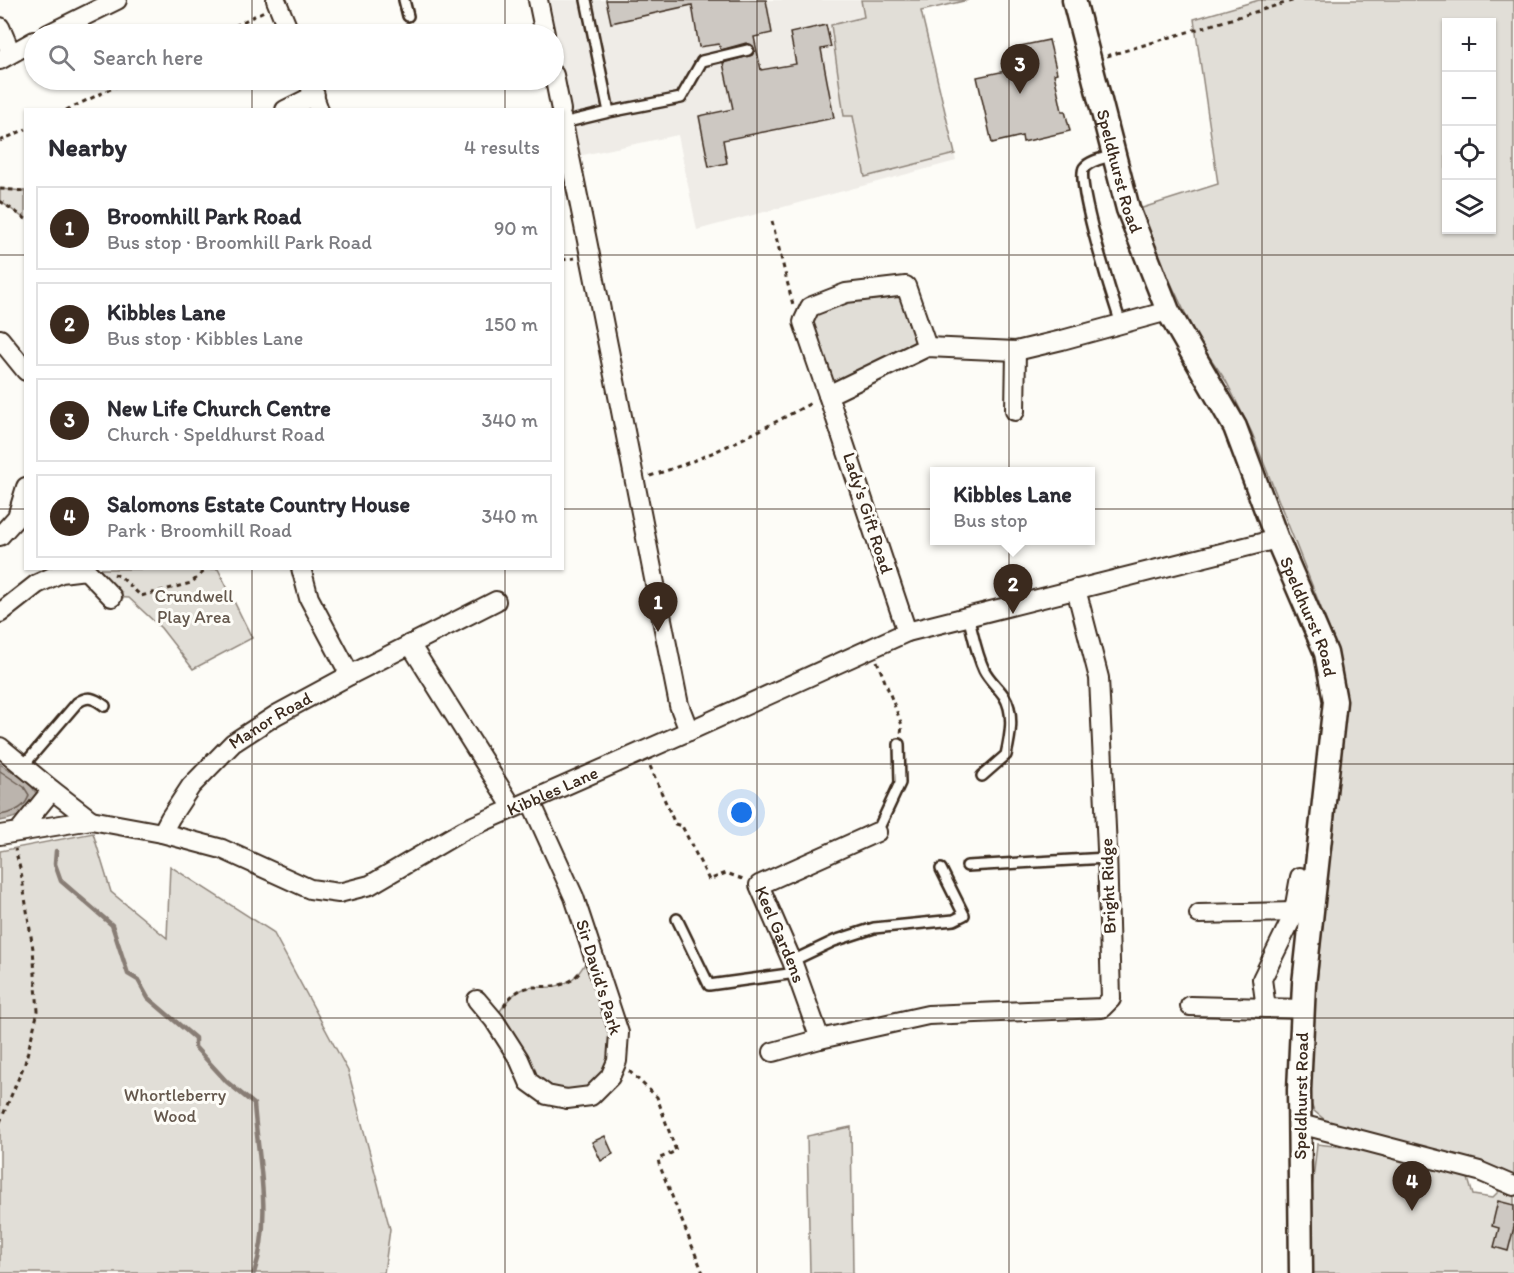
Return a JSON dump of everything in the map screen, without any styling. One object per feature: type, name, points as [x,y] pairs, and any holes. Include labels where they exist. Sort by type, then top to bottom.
[{"type":"street","points":[[68,24],[117,0]]},
{"type":"street","points":[[538,0],[543,24]]},
{"type":"street","name":"Speldhurst Road","points":[[1074,0],[1128,210],[1168,311],[1235,427],[1277,538],[1326,653],[1335,701],[1304,984],[1299,1090],[1301,1273]]},
{"type":"street","points":[[277,2],[286,24]]},
{"type":"street","points":[[0,27],[5,57],[24,47]]},
{"type":"street","points":[[557,90],[561,108]]},
{"type":"street","points":[[289,108],[314,95]]},
{"type":"street","points":[[564,126],[680,705],[689,731]]},
{"type":"street","points":[[803,322],[810,307],[846,293],[906,286],[927,347]]},
{"type":"street","points":[[828,394],[927,347],[1016,351],[1168,311]]},
{"type":"street","name":"Lady's Gift Road","points":[[803,322],[907,632]]},
{"type":"street","points":[[0,339],[24,369]]},
{"type":"street","points":[[1015,411],[1016,351]]},
{"type":"street","points":[[0,536],[17,517],[24,494]]},
{"type":"street","name":"Kibbles Lane","points":[[10,833],[91,820],[162,833],[222,849],[310,889],[339,893],[370,885],[464,830],[907,632],[1277,538]]},
{"type":"street","points":[[0,613],[36,584],[61,573],[86,570],[112,597]]},
{"type":"street","points":[[302,570],[309,598],[350,675]]},
{"type":"street","name":"Bright Ridge","points":[[820,1039],[928,1015],[1102,1008],[1111,999],[1100,678],[1076,589]]},
{"type":"street","name":"Manor Road","points":[[162,833],[190,786],[233,743],[276,715],[350,675],[496,601]]},
{"type":"street","points":[[410,644],[522,805]]},
{"type":"street","points":[[0,747],[91,820]]},
{"type":"street","points":[[10,833],[52,790]]},
{"type":"street","name":"Sir David's Park","points":[[477,1000],[494,1020],[519,1059],[529,1082],[547,1095],[567,1099],[591,1096],[610,1077],[617,1061],[619,1033],[574,897],[522,805]]},
{"type":"street","name":"Keel Gardens","points":[[820,1039],[794,967],[759,885],[877,832]]},
{"type":"street","points":[[1266,1008],[1262,979],[1294,912],[1300,877]]},
{"type":"street","points":[[1199,914],[1294,912]]},
{"type":"street","points":[[1190,1006],[1303,1009]]},
{"type":"street","points":[[773,1052],[820,1039]]},
{"type":"street","points":[[1300,1124],[1479,1171],[1514,1186]]},
{"type":"lane","points":[[404,0],[408,16]]},
{"type":"lane","points":[[586,0],[609,112]]},
{"type":"lane","points":[[564,121],[681,98],[702,61],[748,50]]},
{"type":"lane","points":[[1114,155],[1090,163],[1084,169],[1082,176],[1107,281],[1121,324]]},
{"type":"lane","points":[[968,616],[985,672],[1004,696],[1010,710],[1010,735],[1006,755],[982,776]]},
{"type":"lane","points":[[23,766],[77,704],[88,698],[95,699],[105,706]]},
{"type":"lane","points":[[877,832],[900,783],[899,744]]},
{"type":"lane","points":[[967,866],[1107,858]]},
{"type":"lane","points":[[677,919],[709,985],[794,967],[834,941],[874,928],[954,920],[964,915],[941,869]]},
{"type":"path","points":[[1090,61],[1295,0]]},
{"type":"path","points":[[237,24],[277,2]]},
{"type":"path","points":[[70,108],[109,90]]},
{"type":"path","points":[[0,141],[24,130]]},
{"type":"path","points":[[0,189],[24,191]]},
{"type":"path","points":[[0,201],[24,218]]},
{"type":"path","points":[[772,221],[792,303],[803,322]]},
{"type":"path","points":[[634,481],[684,466],[740,441],[828,394]]},
{"type":"path","points":[[86,570],[109,572],[121,577],[141,596],[191,583],[206,570]]},
{"type":"path","points":[[872,648],[902,725],[899,744]]},
{"type":"path","points":[[643,750],[675,824],[682,826],[709,880],[726,873],[759,885]]},
{"type":"path","points":[[0,1122],[25,1063],[38,1011],[31,938],[21,872],[10,833]]},
{"type":"path","points":[[494,1020],[508,1000],[520,990],[535,986],[551,987],[571,981],[581,970],[592,951]]},
{"type":"path","points":[[617,1061],[657,1097],[676,1151],[658,1159],[659,1164],[703,1273]]},
{"type":"shaded area","points":[[550,0],[968,0],[921,11],[956,161],[697,230],[678,135],[578,156],[564,78],[564,24],[554,24]]},
{"type":"green space","points":[[861,0],[968,0],[921,11],[955,154],[865,177],[853,116],[844,116],[831,25],[864,17]]},
{"type":"green space","points":[[1259,0],[1514,0],[1514,1181],[1330,1124],[1314,1111],[1306,1093],[1345,700],[1338,651],[1252,433],[1226,381],[1198,340],[1136,210],[1218,184],[1194,19]]},
{"type":"green space","points":[[0,189],[24,191],[24,218],[0,201]]},
{"type":"green space","points":[[906,286],[927,347],[828,395],[803,322],[810,307]]},
{"type":"green space","name":"Crundwell Play Area","points":[[91,570],[218,570],[252,638],[193,669],[161,628],[129,598],[112,597]]},
{"type":"green space","name":"Whortleberry Wood","points":[[93,833],[111,892],[167,938],[170,866],[273,932],[348,1071],[390,1229],[384,1273],[0,1273],[0,851]]},
{"type":"green space","points":[[592,951],[617,1061],[591,1096],[547,1095],[494,1020],[508,1000],[519,991],[531,987],[551,987],[572,979],[581,970]]},
{"type":"green space","points":[[851,1127],[853,1273],[810,1273],[807,1136]]},
{"type":"green space","points":[[1317,1144],[1386,1152],[1467,1175],[1473,1195],[1492,1198],[1502,1188],[1514,1192],[1514,1273],[1309,1273],[1308,1225]]},
{"type":"water","points":[[0,764],[29,782],[36,793],[31,805],[23,813],[0,821]]},
{"type":"building","points":[[606,0],[766,0],[772,33],[754,37],[761,70],[796,64],[790,33],[826,25],[831,47],[821,49],[834,118],[723,140],[727,163],[709,167],[699,116],[733,109],[723,63],[752,55],[755,51],[753,46],[746,43],[721,50],[719,44],[699,47],[692,5],[611,23]]},
{"type":"building","points":[[1049,40],[1057,73],[1054,74],[1062,111],[1065,111],[1070,131],[1023,142],[1022,136],[992,143],[977,77],[1024,67],[1020,46]]},
{"type":"building","points":[[605,1136],[613,1154],[601,1161],[592,1142]]},
{"type":"building","points":[[1498,1201],[1514,1205],[1514,1227],[1508,1251],[1494,1247],[1499,1228],[1492,1226]]},
{"type":"waterway","points":[[56,851],[55,864],[61,881],[112,925],[128,974],[138,980],[148,998],[195,1038],[195,1047],[227,1082],[254,1104],[263,1189],[263,1231],[254,1273]]},
{"type":"place","name":"New Life Church Centre","points":[[1020,94]]},
{"type":"place","name":"Kibbles Lane","points":[[1013,614]]},
{"type":"place","name":"Broomhill Park Road","points":[[658,632]]},
{"type":"place","name":"Salomons Estate Country House","points":[[1412,1211]]}]
